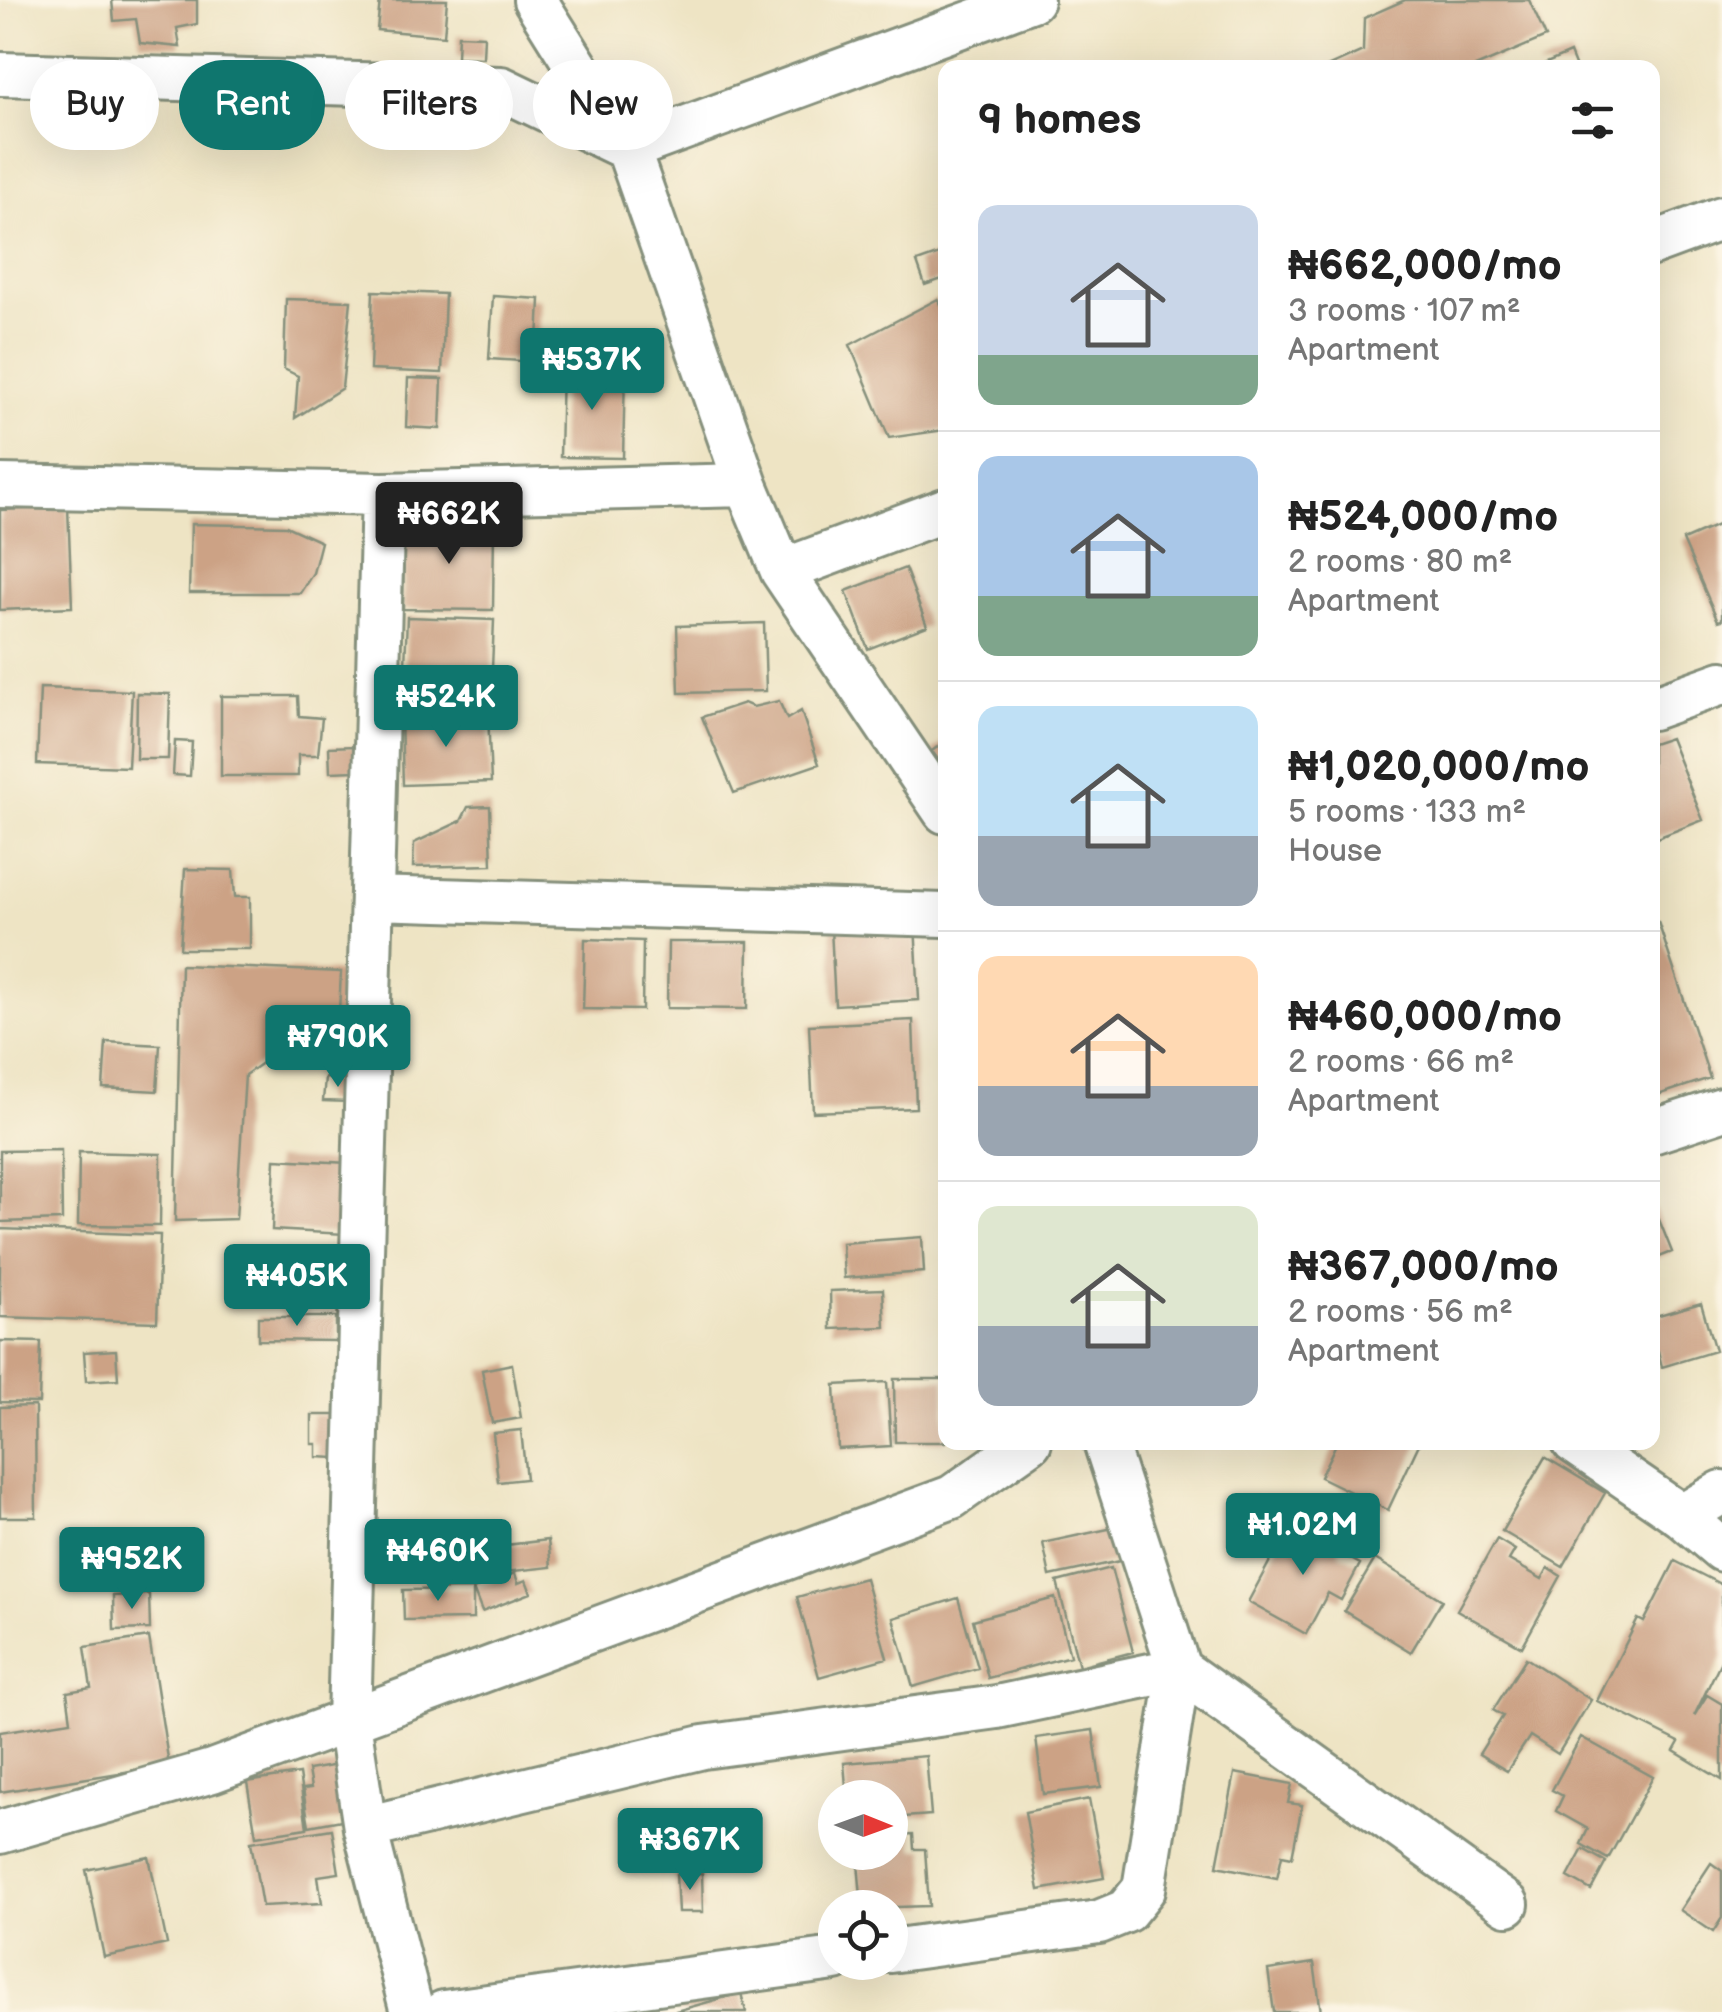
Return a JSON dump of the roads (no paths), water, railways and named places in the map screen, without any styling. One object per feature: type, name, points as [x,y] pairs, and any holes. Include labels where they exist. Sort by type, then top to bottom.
[{"type":"street","points":[[535,0],[572,60]]},
{"type":"street","points":[[673,132],[1032,0]]},
{"type":"street","points":[[0,74],[501,88],[533,103]]},
{"type":"street","points":[[628,150],[746,485],[782,571],[938,802]]},
{"type":"street","points":[[1660,241],[1722,218]]},
{"type":"street","points":[[0,486],[383,494],[746,485]]},
{"type":"street","points":[[383,494],[348,1722],[365,1828],[412,2012]]},
{"type":"street","points":[[782,571],[938,513]]},
{"type":"street","points":[[1660,705],[1722,683]]},
{"type":"street","points":[[372,898],[938,915]]},
{"type":"street","points":[[1660,1129],[1722,1109]]},
{"type":"street","points":[[0,1832],[212,1771],[952,1497],[1019,1450]]},
{"type":"street","points":[[908,1949],[1100,1922],[1126,1911],[1144,1889],[1179,1669],[1109,1450]]},
{"type":"street","points":[[1586,1450],[1682,1516],[1722,1550]]},
{"type":"street","points":[[1682,1516],[1722,1492]]},
{"type":"street","points":[[365,1828],[704,1747],[996,1707],[1179,1669],[1506,1904]]},
{"type":"street","points":[[444,2012],[818,1961]]}]
